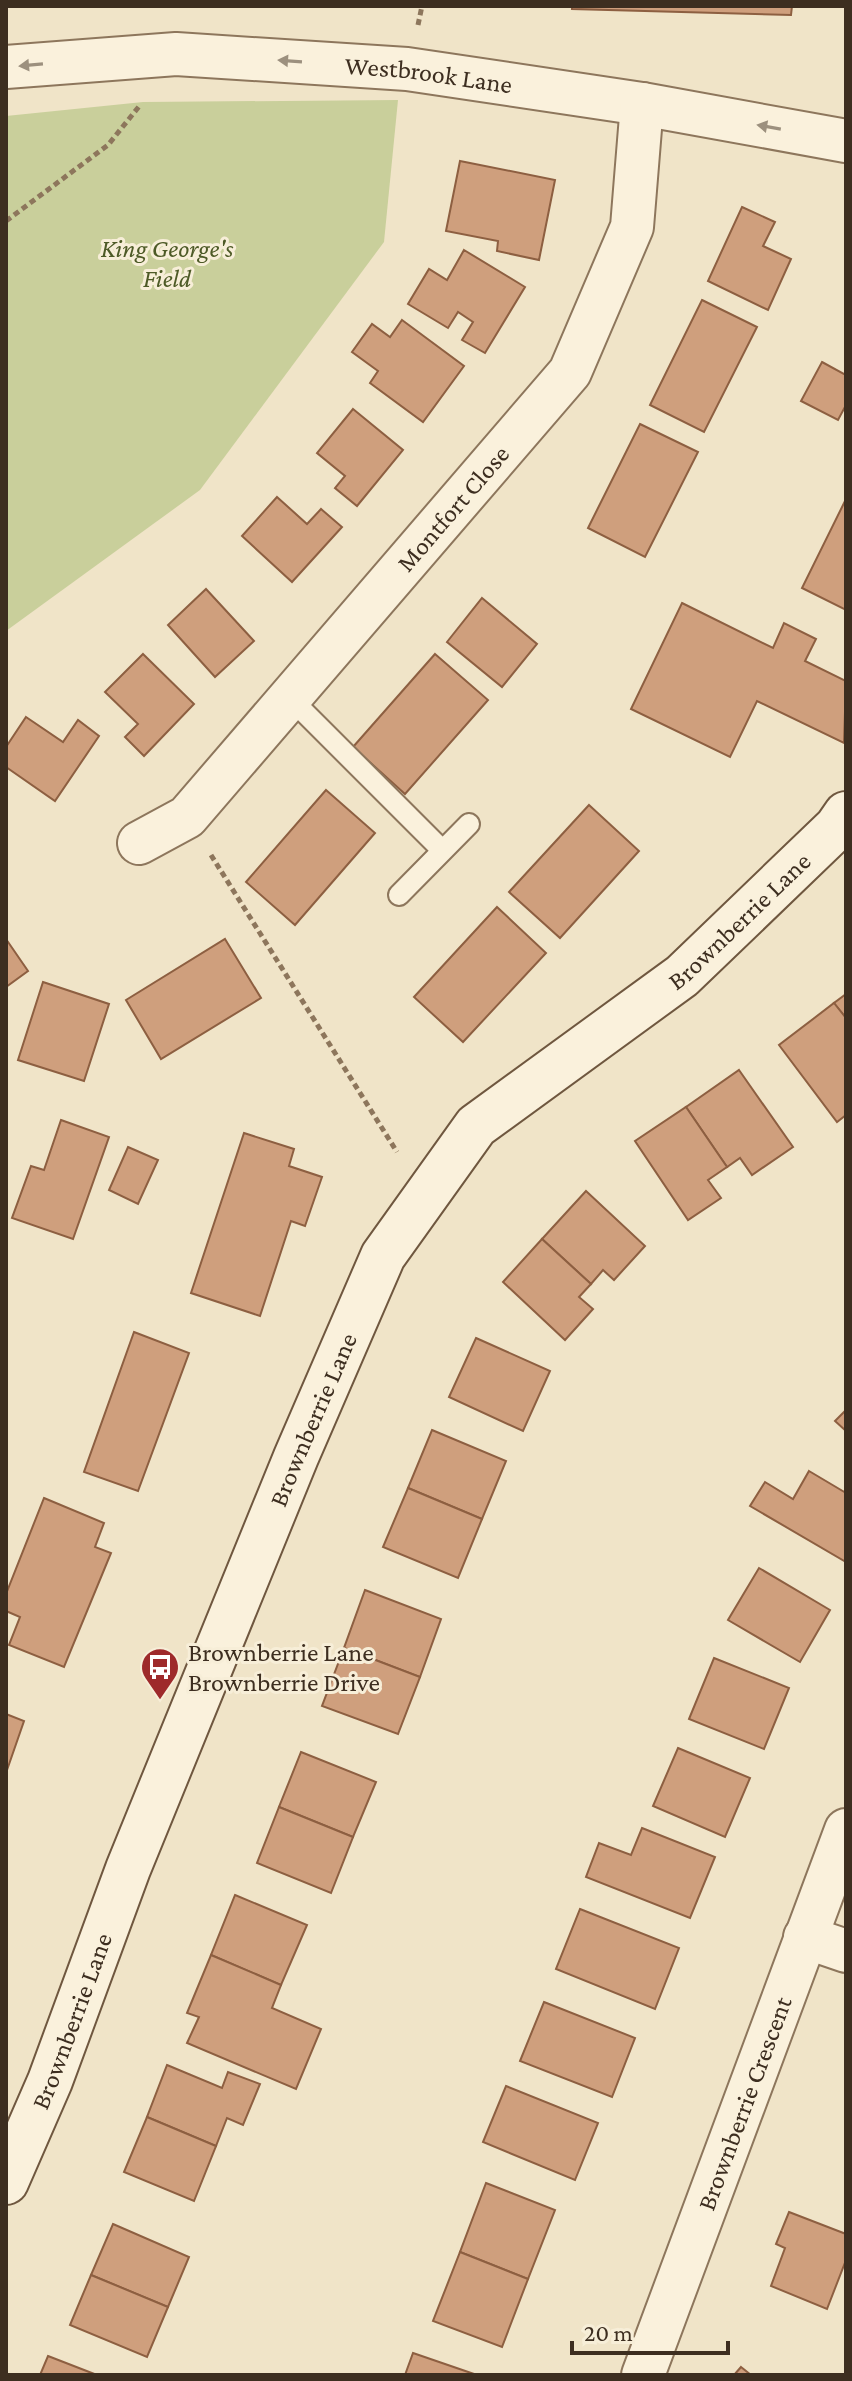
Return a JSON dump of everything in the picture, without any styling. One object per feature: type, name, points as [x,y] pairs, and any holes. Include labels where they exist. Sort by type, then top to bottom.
[{"type":"street","name":"Westbrook Lane","points":[[6,67],[176,54],[407,69],[642,104],[846,141]]},
{"type":"street","name":"Montfort Close","points":[[139,843],[187,817],[570,372],[632,227],[642,104]]},
{"type":"street","name":"Brownberrie Lane","points":[[6,2182],[50,2081],[128,1869],[296,1457],[383,1256],[476,1126],[682,976],[837,827],[846,814]]},
{"type":"street","name":"Brownberrie Crescent","points":[[643,2375],[846,1830]]},
{"type":"street","points":[[805,1937],[846,1951]]},
{"type":"lane","points":[[289,697],[442,850]]},
{"type":"lane","points":[[399,895],[469,824]]},
{"type":"path","points":[[6,221],[108,145],[176,54]]},
{"type":"path","points":[[187,817],[425,1197]]},
{"type":"green space","name":"King George's Field","points":[[398,100],[384,242],[200,490],[6,631],[6,116],[143,102]]},
{"type":"building","points":[[572,6],[792,6],[791,15],[572,9]]},
{"type":"building","points":[[460,161],[555,180],[539,260],[497,251],[498,241],[446,231]]},
{"type":"building","points":[[742,207],[775,222],[763,246],[791,259],[768,310],[708,281]]},
{"type":"building","points":[[464,250],[525,287],[485,353],[462,340],[473,322],[458,312],[448,328],[408,304],[429,269],[447,280]]},
{"type":"building","points":[[702,300],[757,327],[704,432],[650,405]]},
{"type":"building","points":[[402,320],[464,366],[423,422],[370,383],[378,371],[352,352],[372,324],[390,337]]},
{"type":"building","points":[[822,362],[846,375],[846,405],[838,420],[801,401]]},
{"type":"building","points":[[353,409],[403,450],[357,506],[335,488],[345,476],[317,453]]},
{"type":"building","points":[[640,424],[698,452],[645,557],[588,528]]},
{"type":"building","points":[[277,497],[307,524],[321,509],[342,527],[292,582],[242,536]]},
{"type":"building","points":[[846,499],[846,610],[802,588]]},
{"type":"building","points":[[206,589],[254,641],[215,677],[168,625]]},
{"type":"building","points":[[482,598],[537,644],[502,687],[447,642]]},
{"type":"building","points":[[682,603],[773,648],[784,623],[816,639],[805,661],[846,681],[844,743],[757,701],[730,757],[631,709]]},
{"type":"building","points":[[143,654],[194,704],[144,756],[125,737],[138,724],[105,692]]},
{"type":"building","points":[[435,654],[488,700],[405,794],[353,747]]},
{"type":"building","points":[[26,717],[63,742],[78,720],[99,736],[55,801],[6,767],[6,747]]},
{"type":"building","points":[[326,790],[375,833],[295,925],[246,882]]},
{"type":"building","points":[[589,805],[639,851],[560,938],[509,892]]},
{"type":"building","points":[[497,907],[546,953],[463,1042],[414,997]]},
{"type":"building","points":[[6,939],[28,971],[6,987]]},
{"type":"building","points":[[225,939],[261,998],[161,1059],[126,1000]]},
{"type":"building","points":[[43,982],[109,1004],[84,1081],[18,1060]]},
{"type":"building","points":[[846,994],[846,1018],[834,1003]]},
{"type":"building","points":[[834,1003],[846,1018],[846,1115],[837,1122],[779,1045]]},
{"type":"building","points":[[739,1070],[793,1147],[752,1175],[740,1158],[727,1167],[686,1107]]},
{"type":"building","points":[[686,1107],[727,1167],[708,1180],[721,1198],[688,1220],[635,1141]]},
{"type":"building","points":[[61,1120],[109,1137],[73,1239],[12,1218],[31,1166],[44,1170]]},
{"type":"building","points":[[244,1133],[294,1149],[289,1166],[322,1177],[305,1226],[291,1221],[260,1316],[191,1293]]},
{"type":"building","points":[[128,1147],[158,1160],[138,1204],[109,1190]]},
{"type":"building","points":[[586,1191],[645,1246],[614,1280],[603,1270],[591,1284],[542,1239]]},
{"type":"building","points":[[542,1239],[591,1284],[579,1297],[593,1309],[565,1340],[503,1282]]},
{"type":"building","points":[[134,1332],[189,1353],[138,1491],[84,1472]]},
{"type":"building","points":[[476,1338],[550,1371],[523,1431],[449,1397]]},
{"type":"building","points":[[846,1410],[846,1431],[835,1421]]},
{"type":"building","points":[[432,1430],[506,1461],[482,1519],[408,1488]]},
{"type":"building","points":[[809,1471],[846,1493],[846,1562],[750,1506],[765,1482],[793,1499]]},
{"type":"building","points":[[408,1488],[482,1519],[458,1578],[383,1547]]},
{"type":"building","points":[[44,1498],[104,1523],[95,1547],[111,1553],[64,1667],[9,1645],[20,1617],[6,1611],[6,1594]]},
{"type":"building","points":[[759,1568],[830,1610],[800,1662],[728,1620]]},
{"type":"building","points":[[365,1590],[441,1619],[420,1677],[344,1648]]},
{"type":"building","points":[[344,1648],[420,1677],[398,1734],[322,1706]]},
{"type":"building","points":[[714,1658],[789,1688],[764,1749],[689,1719]]},
{"type":"building","points":[[6,1714],[24,1721],[6,1773]]},
{"type":"building","points":[[678,1748],[750,1778],[725,1837],[653,1806]]},
{"type":"building","points":[[301,1752],[376,1782],[353,1837],[279,1807]]},
{"type":"building","points":[[279,1807],[353,1837],[331,1893],[257,1863]]},
{"type":"building","points":[[642,1828],[715,1857],[690,1918],[586,1877],[599,1843],[631,1855]]},
{"type":"building","points":[[235,1895],[307,1925],[281,1985],[211,1955]]},
{"type":"building","points":[[580,1909],[679,1948],[655,2009],[556,1969]]},
{"type":"building","points":[[211,1955],[281,1985],[272,2008],[321,2029],[296,2089],[187,2043],[199,2017],[187,2013]]},
{"type":"building","points":[[544,2002],[635,2038],[612,2097],[520,2061]]},
{"type":"building","points":[[167,2065],[222,2088],[228,2072],[260,2084],[243,2125],[227,2118],[216,2146],[147,2117]]},
{"type":"building","points":[[506,2086],[598,2123],[575,2180],[483,2142]]},
{"type":"building","points":[[147,2117],[216,2146],[194,2201],[124,2172]]},
{"type":"building","points":[[486,2183],[555,2210],[528,2279],[460,2252]]},
{"type":"building","points":[[789,2212],[846,2234],[846,2260],[827,2309],[771,2286],[785,2248],[776,2244]]},
{"type":"building","points":[[113,2224],[189,2257],[168,2307],[91,2275]]},
{"type":"building","points":[[460,2252],[528,2279],[502,2347],[433,2321]]},
{"type":"building","points":[[91,2275],[168,2307],[147,2357],[70,2325]]},
{"type":"building","points":[[413,2353],[477,2375],[405,2375]]},
{"type":"building","points":[[48,2356],[97,2375],[40,2375]]},
{"type":"building","points":[[741,2367],[751,2375],[734,2375]]},
{"type":"place","name":"Brownberrie Lane Brownberrie Drive","points":[[160,1701]]}]
